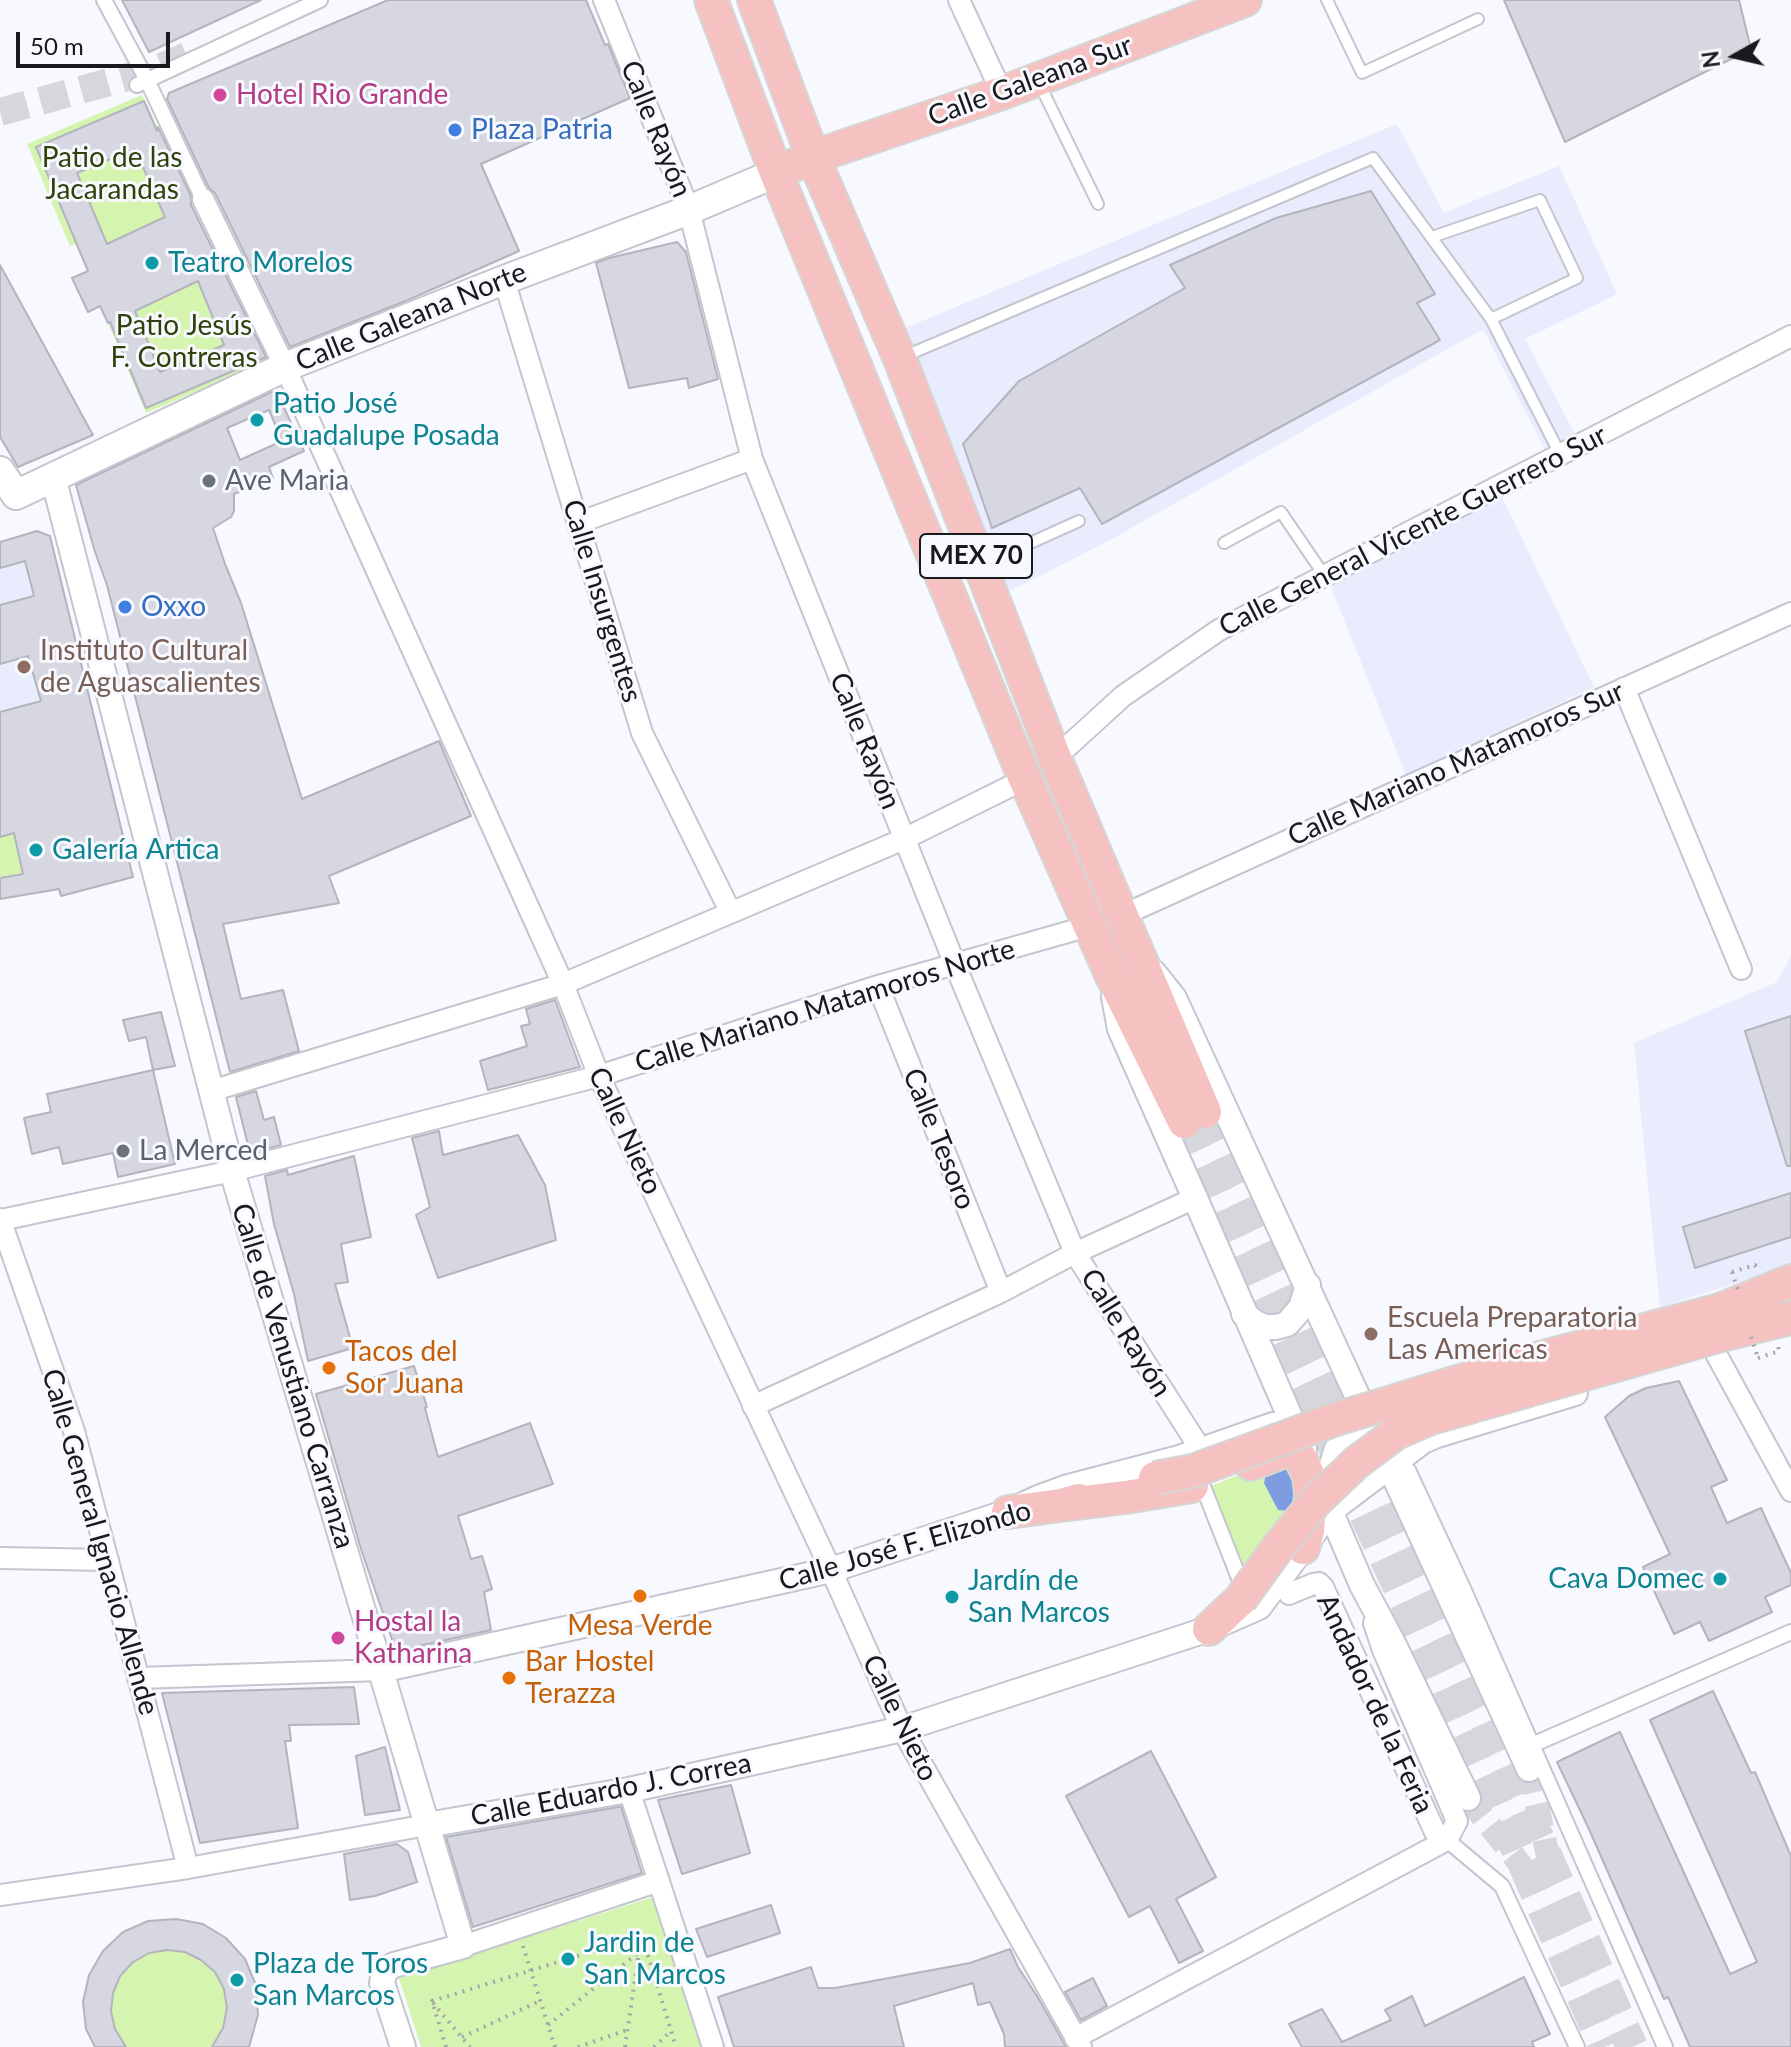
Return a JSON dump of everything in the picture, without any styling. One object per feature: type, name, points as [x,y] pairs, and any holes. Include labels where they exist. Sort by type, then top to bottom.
[{"type":"main road","name":"MEX 70","points":[[711,0],[776,173],[1025,779],[1111,974],[1194,1117],[1139,956],[1055,758],[900,359],[813,157],[754,0]]},
{"type":"main road","name":"Calle Galeana Sur","points":[[813,157],[1002,93],[1245,0]]},
{"type":"main road","name":"Calle Galeana Norte","points":[[8,498],[285,367],[689,210],[813,157]]},
{"type":"main road","points":[[0,471],[8,498]]},
{"type":"main road","name":"Calle José F. Elizondo","points":[[1209,1629],[1316,1501],[1357,1462],[1396,1433],[1431,1418],[1720,1332],[1791,1279]]},
{"type":"main road","name":"Calle José F. Elizondo","points":[[1008,1512],[1061,1505],[1155,1478],[1193,1471],[1333,1420],[1489,1372],[1720,1332],[1786,1329]]},
{"type":"main road","points":[[1061,1505],[1202,1484],[1282,1452],[1292,1452],[1306,1466],[1311,1493],[1308,1531],[1303,1548]]},
{"type":"street","points":[[104,0],[142,82],[203,199]]},
{"type":"street","points":[[142,82],[320,0]]},
{"type":"street","name":"Calle Rayón","points":[[604,0],[689,210],[752,459],[955,964],[1075,1253],[1201,1450]]},
{"type":"street","points":[[959,0],[1002,93]]},
{"type":"street","name":"Calle Nieto","points":[[203,199],[285,367],[563,984],[599,1076],[831,1570],[902,1729],[1078,2042]]},
{"type":"street","name":"Calle Insurgentes","points":[[504,280],[642,733],[730,911]]},
{"type":"street","name":"Calle General Vicente Guerrero Sur","points":[[1055,758],[1123,696],[1219,630],[1791,336]]},
{"type":"street","points":[[578,523],[752,459]]},
{"type":"street","name":"Calle de Venustiano Carranza","points":[[53,477],[232,1171],[463,1946]]},
{"type":"street","name":"Calle Mariano Matamoros Sur","points":[[1121,916],[1791,614]]},
{"type":"street","points":[[1624,688],[1741,969]]},
{"type":"street","points":[[211,1091],[563,984],[904,839],[1025,779]]},
{"type":"street","name":"Calle Mariano Matamoros Norte","points":[[0,1220],[232,1171],[599,1076],[878,986],[1089,926]]},
{"type":"street","name":"MEX 70","points":[[1139,956],[1174,998],[1358,1396],[1395,1464],[1404,1496],[1530,1757]]},
{"type":"street","name":"MEX 70","points":[[1111,974],[1120,1029],[1362,1585],[1468,1798]]},
{"type":"street","name":"Calle Tesoro","points":[[878,986],[1001,1292]]},
{"type":"street","points":[[753,1406],[1001,1292],[1075,1253],[1195,1198]]},
{"type":"street","name":"Calle General Ignacio Allende","points":[[0,1220],[74,1431],[188,1868]]},
{"type":"street","points":[[1008,1512],[1068,1487],[1201,1450],[1358,1396],[1791,1279]]},
{"type":"street","points":[[1244,1314],[1266,1327],[1287,1324],[1301,1308],[1308,1285]]},
{"type":"street","points":[[1720,1332],[1791,1491]]},
{"type":"street","name":"Calle Eduardo J. Correa","points":[[0,1895],[188,1868],[629,1790],[902,1729],[1209,1629],[1259,1607],[1330,1511],[1423,1441],[1720,1332]]},
{"type":"street","points":[[1330,1511],[1330,1484],[1336,1451],[1349,1435],[1416,1401],[1456,1369]]},
{"type":"street","points":[[1291,1419],[1322,1446],[1346,1455],[1372,1457],[1395,1464],[1462,1586],[1530,1757],[1665,2047]]},
{"type":"street","points":[[1202,1484],[1240,1592]]},
{"type":"street","name":"Calle José F. Elizondo","points":[[138,1678],[381,1670],[831,1570],[1008,1512]]},
{"type":"street","points":[[1303,1548],[1321,1540],[1334,1541],[1347,1548]]},
{"type":"street","points":[[0,1558],[108,1560]]},
{"type":"street","name":"Andador de la Feria","points":[[1289,1594],[1313,1584],[1319,1583],[1323,1587],[1435,1832],[1502,1886],[1577,2047]]},
{"type":"street","points":[[1078,2042],[1447,1840],[1457,1821],[1383,1650],[1362,1585]]},
{"type":"street","points":[[1530,1757],[1791,1632]]},
{"type":"street","points":[[629,1790],[713,2047]]},
{"type":"street","points":[[403,2047],[382,1983],[385,1970],[659,1881]]},
{"type":"lane","points":[[1327,0],[1362,73],[1478,19]]},
{"type":"lane","points":[[1037,80],[1098,204]]},
{"type":"lane","points":[[900,359],[1373,158],[1491,319],[1560,454]]},
{"type":"lane","points":[[1432,237],[1540,200],[1577,278],[1491,319]]},
{"type":"lane","points":[[1224,543],[1281,512],[1324,575]]},
{"type":"lane","points":[[980,566],[1079,521]]},
{"type":"path","points":[[1758,1358],[1779,1351],[1786,1329]]},
{"type":"path","points":[[518,1928],[555,2047]]},
{"type":"path","points":[[432,2001],[642,1936]]},
{"type":"path","points":[[626,2047],[642,1936]]},
{"type":"path","points":[[642,1936],[676,2047]]},
{"type":"path","points":[[548,2025],[639,1952]]},
{"type":"path","points":[[432,2001],[470,2047]]},
{"type":"path","points":[[432,2001],[446,2047]]},
{"type":"path","points":[[462,2037],[540,2001]]},
{"type":"path","points":[[578,2047],[627,2030]]},
{"type":"path","points":[[654,2047],[671,2031]]},
{"type":"shaded area","points":[[1397,124],[1444,213],[1559,166],[1617,294],[1525,339],[1576,436],[1546,452],[1483,329],[1110,540],[1008,592],[905,328]]},
{"type":"shaded area","points":[[1499,491],[1594,687],[1406,775],[1329,582]]},
{"type":"shaded area","name":"Instituto Cultural de Aguascalientes","points":[[37,531],[50,536],[65,600],[62,726],[0,746],[0,542]]},
{"type":"shaded area","points":[[1791,956],[1791,1266],[1660,1307],[1634,1043],[1777,982]]},
{"type":"green space","name":"Patio de las Jacarandas","points":[[142,95],[194,204],[81,256],[75,244],[70,246],[27,144]]},
{"type":"green space","name":"Patio Jesús F. Contreras","points":[[224,269],[267,361],[146,413],[108,323]]},
{"type":"green space","points":[[14,833],[23,874],[0,878],[0,837]]},
{"type":"green space","points":[[1263,1465],[1307,1484],[1238,1593],[1199,1491]]},
{"type":"green space","name":"Jardin de San Marcos","points":[[656,1896],[704,2047],[421,2047],[399,1978]]},
{"type":"green space","points":[[167,1950],[185,1952],[201,1960],[215,1972],[224,1989],[227,2008],[223,2028],[211,2047],[127,2047],[115,2029],[111,2011],[113,1993],[120,1976],[133,1962],[149,1953]]},
{"type":"water","points":[[1285,1462],[1301,1477],[1293,1511],[1278,1510],[1264,1483],[1266,1473]]},
{"type":"building","points":[[122,0],[261,0],[149,52]]},
{"type":"building","points":[[388,0],[586,0],[630,98],[481,164],[519,251],[290,347],[167,99],[169,93]]},
{"type":"building","points":[[1504,0],[1739,0],[1751,49],[1565,142]]},
{"type":"building","points":[[144,101],[266,357],[146,408],[110,322],[100,306],[88,312],[72,278],[88,271],[36,147]],"holes":[[[135,149],[165,217],[107,244],[77,173]],[[198,281],[224,345],[160,372],[135,311]]]},
{"type":"building","points":[[1371,191],[1435,294],[1417,303],[1440,340],[1102,524],[1080,488],[992,528],[963,444],[1019,381],[1185,288],[1170,265],[1276,218]]},
{"type":"building","points":[[677,242],[686,252],[718,379],[689,388],[687,378],[629,388],[596,263]]},
{"type":"building","points":[[0,265],[93,435],[18,467],[0,437]]},
{"type":"building","points":[[276,390],[304,451],[269,467],[273,478],[234,494],[231,517],[213,528],[241,603],[302,799],[439,741],[471,816],[329,876],[339,903],[223,924],[241,999],[283,990],[299,1051],[230,1072],[107,585],[76,485]],"holes":[[[269,410],[282,441],[240,460],[227,428]]]},
{"type":"building","points":[[37,531],[50,536],[133,877],[61,896],[59,889],[0,899],[0,878],[23,874],[14,833],[0,837],[0,712],[41,701],[28,656],[0,664],[0,605],[34,596],[25,561],[0,568],[0,542]]},
{"type":"building","points":[[555,1000],[580,1067],[488,1090],[480,1061],[527,1046],[521,1026],[530,1024],[526,1009]]},
{"type":"building","points":[[161,1012],[175,1066],[153,1070],[146,1037],[129,1041],[123,1020]]},
{"type":"building","points":[[1791,1016],[1791,1166],[1787,1166],[1745,1031]]},
{"type":"building","points":[[153,1070],[175,1164],[118,1177],[113,1153],[63,1164],[59,1147],[32,1154],[24,1118],[51,1112],[47,1094]]},
{"type":"building","points":[[256,1091],[264,1120],[274,1117],[281,1145],[250,1153],[236,1097]]},
{"type":"building","points":[[439,1131],[443,1155],[518,1135],[545,1185],[556,1240],[438,1278],[416,1215],[430,1207],[412,1138]]},
{"type":"building","points":[[354,1156],[371,1237],[341,1244],[348,1282],[335,1284],[353,1348],[308,1361],[265,1176],[287,1170],[288,1175]]},
{"type":"building","points":[[1791,1193],[1791,1237],[1695,1268],[1683,1227]]},
{"type":"building","points":[[414,1366],[438,1457],[530,1423],[553,1484],[458,1516],[471,1559],[482,1556],[492,1589],[484,1592],[491,1630],[396,1651],[361,1549],[316,1394]]},
{"type":"building","points":[[1679,1381],[1727,1480],[1711,1487],[1727,1523],[1761,1508],[1791,1573],[1791,1585],[1765,1597],[1772,1612],[1709,1641],[1700,1622],[1674,1634],[1643,1567],[1670,1554],[1605,1417],[1629,1396],[1646,1388]]},
{"type":"building","points":[[354,1687],[359,1724],[289,1725],[291,1741],[285,1741],[298,1828],[200,1843],[162,1693]]},
{"type":"building","points":[[1713,1691],[1751,1773],[1755,1772],[1791,1856],[1791,2047],[1690,2047],[1668,1997],[1664,1999],[1557,1762],[1620,1732],[1730,1974],[1757,1962],[1650,1720]]},
{"type":"building","points":[[385,1747],[400,1810],[365,1815],[356,1756]]},
{"type":"building","points":[[1151,1751],[1216,1877],[1176,1899],[1203,1951],[1179,1963],[1150,1906],[1129,1917],[1066,1796]]},
{"type":"building","points":[[731,1785],[750,1853],[682,1874],[658,1800]]},
{"type":"building","points":[[621,1807],[642,1873],[473,1927],[446,1837]]},
{"type":"building","points":[[397,1844],[408,1852],[417,1882],[375,1896],[350,1900],[344,1854]]},
{"type":"building","points":[[771,1905],[780,1933],[707,1957],[696,1929]]},
{"type":"building","name":"Plaza de Toros San Marcos","points":[[176,1919],[203,1924],[226,1938],[245,1959],[256,1985],[258,2015],[249,2047],[212,2047],[223,2028],[227,2008],[224,1989],[215,1972],[201,1960],[185,1952],[167,1950],[149,1953],[133,1962],[120,1976],[113,1993],[111,2011],[115,2029],[126,2047],[95,2047],[86,2029],[83,2002],[89,1975],[103,1951],[123,1932],[148,1921]]},
{"type":"building","points":[[1010,1949],[1066,2047],[1005,2047],[1004,2034],[990,2002],[978,2005],[973,1983],[894,2006],[904,2047],[734,2047],[718,1997],[811,1967],[818,1988],[835,1988],[970,1963]]},
{"type":"building","points":[[1524,1977],[1550,2034],[1532,2042],[1534,2047],[1302,2047],[1289,2024],[1322,2009],[1342,2042],[1391,2020],[1385,2010],[1412,1996],[1425,2026]]},
{"type":"building","points":[[1093,1978],[1107,2006],[1081,2020],[1065,1992]]},
{"type":"tunnel","points":[[0,112],[157,69],[187,56]]},
{"type":"tunnel","points":[[1205,1112],[1437,1612],[1632,2047]]},
{"type":"tunnel","points":[[1184,1122],[1442,1681],[1605,2047]]},
{"type":"tunnel","points":[[1529,1769],[1550,1865]]},
{"type":"tunnel","points":[[1468,1798],[1527,1873]]},
{"type":"place","name":"Hotel Rio Grande","points":[[220,95]]},
{"type":"place","name":"Plaza Patria","points":[[455,130]]},
{"type":"place","name":"Teatro Morelos","points":[[152,263]]},
{"type":"place","name":"Patio José Guadalupe Posada","points":[[257,420]]},
{"type":"place","name":"Ave Maria","points":[[209,481]]},
{"type":"place","name":"Oxxo","points":[[125,607]]},
{"type":"place","name":"Instituto Cultural de Aguascalientes","points":[[24,667]]},
{"type":"place","name":"Galería Artica","points":[[36,850]]},
{"type":"place","name":"La Merced","points":[[123,1151]]},
{"type":"place","name":"Escuela Preparatoria Las Americas","points":[[1371,1334]]},
{"type":"place","name":"Tacos del Sor Juana","points":[[329,1368]]},
{"type":"place","name":"Cava Domec","points":[[1720,1579]]},
{"type":"place","name":"Mesa Verde","points":[[640,1596]]},
{"type":"place","name":"Jardín de San Marcos","points":[[952,1597]]},
{"type":"place","name":"Hostal la Katharina","points":[[338,1638]]},
{"type":"place","name":"Bar Hostel Terazza","points":[[509,1678]]},
{"type":"place","name":"Jardin de San Marcos","points":[[568,1959]]},
{"type":"place","name":"Plaza de Toros San Marcos","points":[[237,1980]]}]
